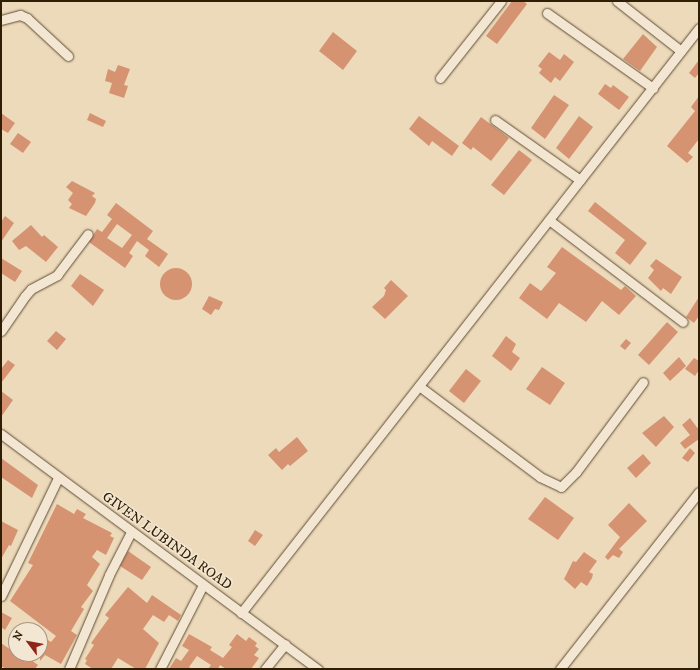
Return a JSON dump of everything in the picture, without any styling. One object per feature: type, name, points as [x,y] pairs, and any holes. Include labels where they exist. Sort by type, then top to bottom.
[{"type":"street","points":[[440,78],[501,1]]},
{"type":"street","points":[[617,1],[681,51]]},
{"type":"street","points":[[547,13],[653,88]]},
{"type":"street","points":[[1,20],[20,15],[27,18],[68,56]]},
{"type":"street","points":[[241,613],[699,28]]},
{"type":"street","points":[[495,120],[580,180]]},
{"type":"street","points":[[549,220],[683,322]]},
{"type":"street","points":[[1,331],[31,289],[57,275],[88,234]]},
{"type":"street","points":[[419,386],[540,477],[561,487],[576,472],[643,382]]},
{"type":"street","name":"GIVEN LUBINDA ROAD","points":[[1,434],[58,478],[318,669]]},
{"type":"street","points":[[1,596],[58,478]]},
{"type":"street","points":[[560,669],[699,492]]},
{"type":"street","points":[[69,669],[109,575],[131,532]]},
{"type":"street","points":[[160,669],[203,585]]},
{"type":"street","points":[[265,669],[285,644]]},
{"type":"building","points":[[512,1],[523,1],[527,4],[497,44],[486,36]]},
{"type":"building","points":[[333,32],[357,51],[343,70],[319,51]]},
{"type":"building","points":[[643,34],[657,47],[640,71],[623,59]]},
{"type":"building","points":[[549,52],[560,60],[564,54],[574,62],[560,81],[555,77],[551,83],[539,73],[542,69],[538,66]]},
{"type":"building","points":[[699,60],[699,73],[695,78],[689,73]]},
{"type":"building","points":[[118,65],[130,69],[124,85],[128,86],[124,98],[109,93],[112,83],[105,81],[108,69],[115,72]]},
{"type":"building","points":[[605,84],[611,88],[613,85],[629,97],[619,110],[598,94]]},
{"type":"building","points":[[554,95],[569,105],[545,139],[531,128]]},
{"type":"building","points":[[699,96],[699,139],[688,153],[693,157],[687,163],[667,146],[695,111],[691,107]]},
{"type":"building","points":[[1,113],[15,123],[8,133],[1,129]]},
{"type":"building","points":[[90,113],[106,121],[103,127],[87,120]]},
{"type":"building","points":[[419,116],[459,146],[452,156],[432,141],[429,146],[409,129]]},
{"type":"building","points":[[579,116],[593,127],[569,159],[556,148]]},
{"type":"building","points":[[481,117],[509,138],[491,161],[473,147],[471,150],[462,143]]},
{"type":"building","points":[[18,133],[31,142],[23,153],[10,144]]},
{"type":"building","points":[[519,150],[532,160],[504,195],[491,185]]},
{"type":"building","points":[[72,181],[95,193],[92,196],[96,199],[95,203],[86,216],[69,208],[72,204],[68,200],[73,193],[66,187]]},
{"type":"building","points":[[595,202],[647,243],[630,265],[615,253],[625,240],[588,211]]},
{"type":"building","points":[[116,203],[153,231],[147,239],[168,254],[159,267],[145,256],[149,250],[137,241],[129,253],[133,256],[125,268],[89,242],[97,229],[102,232],[112,219],[107,215]],"holes":[[[117,224],[132,235],[122,248],[107,238]]]},
{"type":"building","points":[[5,216],[14,223],[1,242],[1,222]]},
{"type":"building","points":[[31,225],[42,237],[44,235],[58,247],[46,262],[26,246],[19,250],[12,241]]},
{"type":"building","points":[[562,247],[621,290],[625,286],[636,296],[619,315],[602,301],[586,322],[559,303],[547,319],[519,298],[530,283],[541,291],[556,273],[547,267]]},
{"type":"building","points":[[1,258],[22,271],[15,282],[1,273]]},
{"type":"building","points":[[656,259],[682,277],[671,294],[663,288],[661,291],[648,278],[654,270],[650,266]]},
{"type":"building","points":[[173,268],[179,268],[189,275],[192,284],[191,290],[185,297],[179,300],[173,300],[163,293],[160,287],[160,281],[167,271]]},
{"type":"building","points":[[80,274],[104,290],[93,306],[71,286]]},
{"type":"building","points":[[391,280],[408,296],[385,319],[372,307],[384,296],[386,290],[384,288]]},
{"type":"building","points":[[209,296],[223,302],[219,310],[215,309],[211,315],[202,309]]},
{"type":"building","points":[[699,297],[699,316],[694,323],[686,317]]},
{"type":"building","points":[[667,322],[678,332],[649,365],[638,355]]},
{"type":"building","points":[[56,331],[66,339],[57,350],[47,341]]},
{"type":"building","points":[[506,336],[516,344],[512,352],[520,358],[511,371],[492,356]]},
{"type":"building","points":[[626,339],[631,343],[625,350],[620,346]]},
{"type":"building","points":[[679,357],[686,366],[670,381],[663,373]]},
{"type":"building","points":[[694,358],[699,361],[699,370],[695,376],[685,369]]},
{"type":"building","points":[[8,360],[15,365],[1,383],[1,369]]},
{"type":"building","points":[[542,367],[565,383],[550,405],[526,389]]},
{"type":"building","points":[[466,369],[481,381],[464,403],[449,391]]},
{"type":"building","points":[[1,391],[13,400],[1,417]]},
{"type":"building","points":[[664,416],[674,427],[656,447],[642,433]]},
{"type":"building","points":[[690,418],[699,430],[699,439],[685,449],[680,443],[690,435],[682,425]]},
{"type":"building","points":[[297,437],[308,451],[290,466],[288,464],[282,470],[268,455],[276,448],[279,452]]},
{"type":"building","points":[[690,448],[695,453],[688,462],[682,458]]},
{"type":"building","points":[[643,454],[651,463],[636,478],[627,468]]},
{"type":"building","points":[[1,458],[38,485],[32,498],[1,477]]},
{"type":"building","points":[[545,497],[574,518],[558,540],[528,519]]},
{"type":"building","points":[[629,503],[647,521],[619,549],[623,552],[619,558],[613,555],[608,560],[605,557],[620,537],[608,525]]},
{"type":"building","points":[[57,504],[74,514],[77,509],[86,514],[83,518],[112,533],[110,536],[114,538],[106,555],[97,550],[92,557],[100,564],[87,585],[93,591],[81,607],[84,609],[71,631],[77,635],[61,664],[48,657],[48,640],[51,642],[56,636],[48,630],[48,622],[38,622],[10,601],[33,565],[28,563]]},
{"type":"building","points":[[1,521],[18,530],[11,546],[9,545],[1,559]]},
{"type":"building","points":[[255,530],[263,535],[255,546],[248,541]]},
{"type":"building","points":[[128,551],[151,567],[142,580],[120,566]]},
{"type":"building","points":[[584,552],[597,561],[589,572],[593,574],[587,586],[581,582],[575,589],[564,579],[573,561],[576,562]]},
{"type":"building","points":[[128,587],[147,603],[152,595],[181,615],[178,621],[169,615],[164,622],[153,615],[143,629],[159,643],[145,669],[136,669],[118,658],[111,669],[93,669],[85,664],[87,660],[85,659],[94,645],[91,643],[109,618],[105,615]]},
{"type":"building","points":[[1,612],[12,618],[8,622],[5,630],[1,627]]},
{"type":"building","points":[[189,634],[212,647],[210,650],[223,658],[232,647],[229,645],[237,634],[246,641],[249,637],[257,643],[255,646],[259,649],[254,655],[259,658],[251,669],[226,669],[220,665],[218,669],[208,669],[211,665],[197,656],[189,667],[192,669],[169,669],[176,658],[181,661],[189,650],[182,646]]},
{"type":"building","points":[[1,643],[8,648],[8,662],[34,662],[38,665],[35,669],[6,669],[1,666]]}]
